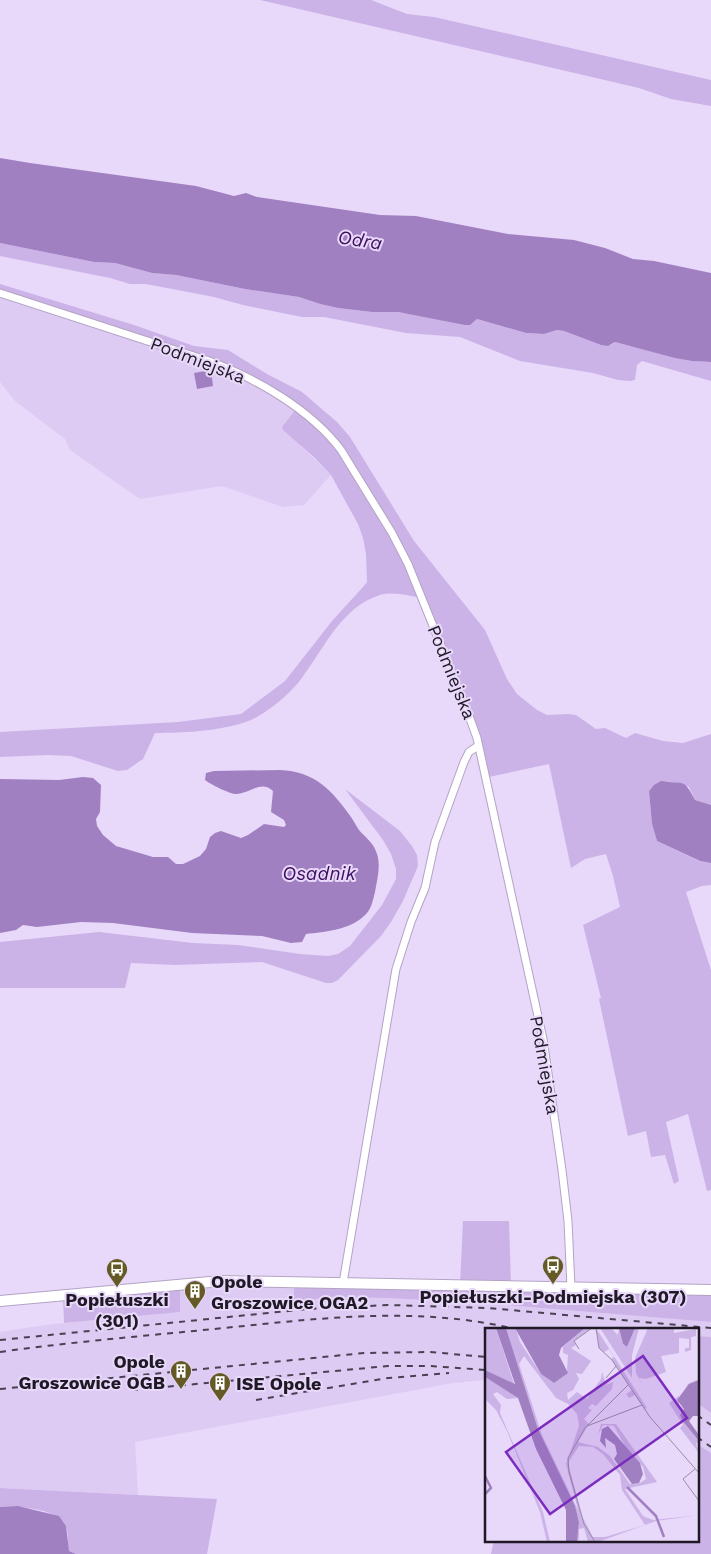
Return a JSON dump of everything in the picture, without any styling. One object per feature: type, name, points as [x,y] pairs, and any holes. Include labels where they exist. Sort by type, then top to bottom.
[{"type":"main road","points":[[0,1301],[204,1281],[711,1290]]},
{"type":"street","name":"Podmiejska","points":[[0,293],[226,367],[260,385],[296,408],[312,419],[331,437],[341,450],[408,564],[474,728],[543,1039],[568,1221],[566,1288]]},
{"type":"street","points":[[343,1283],[396,969],[426,888],[435,842],[464,762],[469,752],[478,746]]},
{"type":"shaded area","points":[[260,0],[371,0],[407,14],[434,17],[711,80],[711,106],[671,99],[639,88]]},
{"type":"shaded area","points":[[0,243],[94,262],[115,263],[152,273],[176,275],[245,289],[299,297],[338,308],[372,312],[398,312],[470,324],[477,319],[526,333],[544,334],[557,330],[564,331],[601,345],[611,345],[615,342],[692,361],[711,362],[711,381],[642,361],[637,365],[635,380],[630,381],[520,361],[460,337],[406,333],[324,317],[302,317],[214,297],[146,284],[130,284],[110,278],[0,256]]},
{"type":"shaded area","points":[[0,284],[134,325],[194,346],[228,350],[267,374],[302,392],[337,422],[350,437],[414,541],[485,630],[507,679],[517,694],[537,710],[547,715],[576,715],[596,729],[605,728],[626,738],[635,733],[663,741],[683,743],[711,734],[711,805],[695,800],[689,787],[678,783],[663,782],[649,791],[652,824],[657,841],[699,861],[711,863],[711,885],[686,892],[711,970],[711,1190],[707,1191],[688,1114],[666,1122],[679,1181],[674,1184],[665,1155],[651,1157],[646,1131],[628,1136],[599,999],[601,998],[583,925],[620,907],[606,854],[585,859],[571,868],[549,764],[484,778],[477,738],[422,598],[390,594],[380,595],[366,601],[343,620],[298,683],[268,710],[247,722],[221,728],[193,732],[155,733],[143,759],[127,770],[118,771],[71,756],[0,757],[0,732],[178,722],[241,714],[285,681],[332,621],[367,582],[366,554],[363,538],[358,524],[331,475],[283,430],[282,427],[296,409],[242,375],[0,293]]},
{"type":"shaded area","points":[[0,293],[226,367],[296,409],[282,427],[331,475],[304,505],[283,507],[222,486],[140,499],[70,450],[65,439],[15,401],[0,382]]},
{"type":"shaded area","points":[[345,789],[400,831],[417,855],[418,866],[403,901],[391,922],[381,936],[338,980],[326,983],[262,962],[174,965],[131,963],[125,988],[0,988],[0,942],[99,932],[193,943],[238,945],[300,954],[328,956],[338,954],[350,946],[382,905],[396,879],[396,869],[391,854],[383,840]]},
{"type":"shaded area","points":[[463,1221],[509,1221],[511,1286],[711,1290],[711,1322],[481,1303],[387,1298],[330,1297],[294,1302],[294,1282],[460,1285]]},
{"type":"shaded area","points":[[294,1282],[295,1302],[330,1297],[387,1298],[481,1303],[711,1322],[711,1337],[698,1336],[698,1328],[485,1328],[485,1380],[453,1383],[135,1442],[138,1495],[0,1488],[0,1332],[45,1325],[180,1312],[180,1283]]},
{"type":"shaded area","points":[[180,1283],[180,1312],[64,1323],[63,1295]]},
{"type":"shaded area","points":[[698,1336],[711,1337],[711,1413],[698,1404]]},
{"type":"shaded area","points":[[698,1404],[711,1413],[711,1453],[698,1445]]},
{"type":"shaded area","points":[[698,1445],[711,1453],[711,1554],[491,1554],[494,1542],[698,1542]]},
{"type":"shaded area","points":[[0,1488],[217,1499],[207,1554],[76,1554],[69,1551],[67,1530],[62,1521],[47,1512],[16,1507],[0,1507]]},
{"type":"water","name":"Odra","points":[[0,158],[196,186],[234,196],[246,193],[257,197],[380,215],[416,216],[508,234],[574,240],[605,248],[633,259],[654,261],[711,273],[711,362],[675,358],[615,342],[608,346],[601,345],[564,331],[557,330],[544,334],[526,333],[477,319],[470,325],[465,325],[398,312],[372,312],[338,308],[299,297],[245,289],[176,275],[152,273],[115,263],[94,262],[0,243]]},
{"type":"water","points":[[211,370],[213,386],[197,389],[194,373]]},
{"type":"water","name":"Osadnik","points":[[280,770],[303,774],[321,784],[337,798],[359,830],[374,847],[379,863],[375,892],[368,911],[358,921],[336,930],[306,934],[302,942],[291,943],[262,936],[192,933],[113,923],[81,922],[37,927],[23,925],[16,930],[0,933],[0,779],[59,780],[83,777],[93,778],[101,785],[100,812],[96,819],[97,826],[103,835],[116,846],[153,857],[168,857],[176,864],[183,864],[200,856],[206,849],[210,837],[215,833],[221,831],[241,838],[264,824],[284,827],[286,825],[284,820],[271,812],[273,791],[268,788],[259,787],[235,794],[205,780],[206,773],[214,771]]},
{"type":"water","points":[[661,781],[682,783],[688,788],[695,800],[711,805],[711,863],[700,861],[657,841],[652,824],[649,791]]},
{"type":"water","points":[[18,1506],[59,1516],[66,1526],[69,1551],[76,1554],[0,1554],[0,1507]]},
{"type":"railway","points":[[0,1340],[308,1309],[388,1305],[488,1308],[711,1328]]},
{"type":"railway","points":[[0,1352],[290,1321],[365,1316],[440,1317],[510,1328]]},
{"type":"railway","points":[[0,1389],[364,1353],[430,1352],[485,1357]]},
{"type":"railway","points":[[132,1390],[388,1366],[430,1366],[485,1370]]},
{"type":"railway","points":[[256,1400],[388,1378],[449,1373]]},
{"type":"railway","points":[[698,1416],[711,1425]]},
{"type":"railway","points":[[698,1438],[711,1447]]},
{"type":"place","name":"Popiełuszki-Podmiejska (307)","points":[[553,1285]]},
{"type":"place","name":"Popiełuszki (301)","points":[[117,1288]]},
{"type":"place","name":"Opole Groszowice OGA2","points":[[195,1310]]},
{"type":"place","name":"Opole Groszowice OGB","points":[[181,1390]]},
{"type":"place","name":"ISE Opole","points":[[220,1402]]}]
